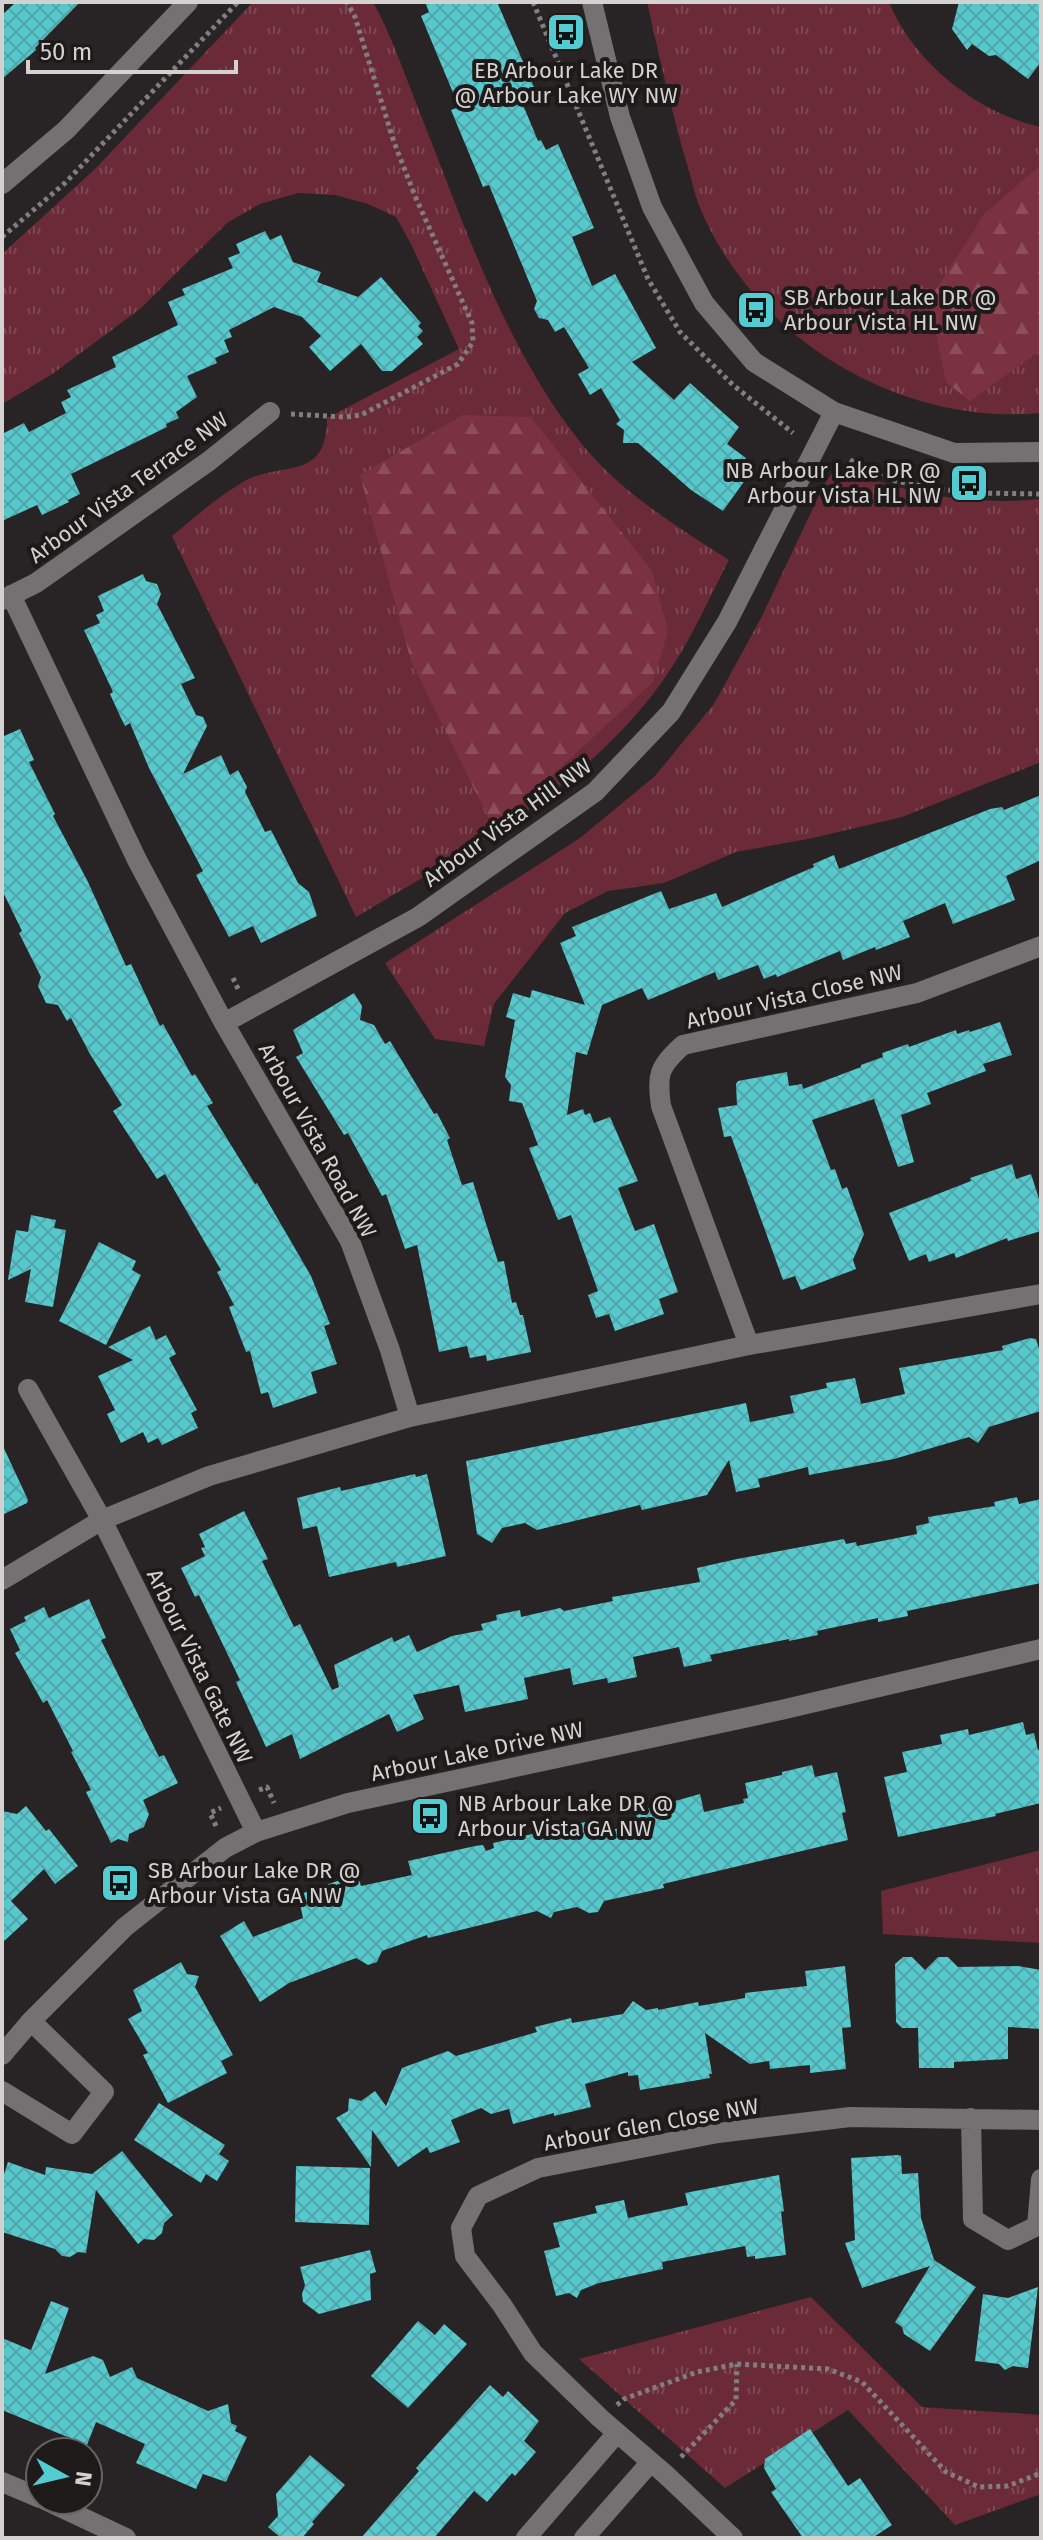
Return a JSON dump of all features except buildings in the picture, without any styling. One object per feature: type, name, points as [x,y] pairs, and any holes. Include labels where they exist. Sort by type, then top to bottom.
[{"type":"street","points":[[2,184],[66,130],[188,2]]},
{"type":"street","points":[[592,2],[620,117],[652,207],[704,303],[754,362],[834,412],[954,453],[1041,452]]},
{"type":"street","name":"Arbour Vista Terrace NW","points":[[7,598],[36,583],[209,461],[270,412]]},
{"type":"street","name":"Arbour Vista Hill NW","points":[[224,1023],[418,917],[595,792],[671,712],[727,622],[834,412]]},
{"type":"street","name":"Arbour Vista Road NW","points":[[7,598],[137,860],[224,1023],[350,1241],[390,1350],[410,1417]]},
{"type":"street","name":"Arbour Vista Close NW","points":[[749,1345],[661,1106],[658,1077],[667,1059],[683,1045],[917,993],[1041,946]]},
{"type":"street","points":[[2,1580],[102,1520],[209,1476],[410,1417],[749,1345],[1041,1294]]},
{"type":"street","name":"Arbour Vista Gate NW","points":[[28,1389],[102,1520],[256,1832]]},
{"type":"street","name":"Arbour Lake Drive NW","points":[[2,2055],[31,2021],[125,1927],[225,1848],[256,1832],[348,1803],[781,1710],[1041,1649]]},
{"type":"street","points":[[2,2091],[72,2134],[104,2092],[31,2021]]},
{"type":"street","name":"Arbour Glen Close NW","points":[[733,2538],[533,2353],[465,2256],[461,2228],[478,2196],[538,2168],[718,2133],[850,2117],[1041,2120]]},
{"type":"street","points":[[971,2118],[973,2219],[1008,2240],[1037,2226],[1041,2179]]},
{"type":"street","points":[[526,2538],[617,2433]]},
{"type":"street","points":[[584,2538],[658,2468]]},
{"type":"street","points":[[2,2482],[24,2491]]},
{"type":"street","points":[[79,2516],[126,2538]]},
{"type":"path","points":[[2,237],[65,183],[238,2]]},
{"type":"path","points":[[270,412],[325,417],[361,415],[458,364],[473,342],[472,323],[415,196],[394,142],[355,17],[347,2]]},
{"type":"path","points":[[850,460],[886,479],[937,489],[1041,494]]},
{"type":"path","points":[[600,2418],[624,2399],[697,2372],[737,2364],[828,2369],[862,2382],[946,2472],[979,2487],[1008,2486],[1041,2473]]},
{"type":"path","points":[[658,2468],[736,2400],[737,2364]]},
{"type":"green space","points":[[253,2],[373,2],[396,52],[486,279],[529,365],[553,405],[596,461],[631,493],[729,560],[672,668],[632,720],[597,754],[561,786],[521,815],[356,917],[172,536],[243,482],[310,461],[325,439],[327,418],[459,349],[396,217],[368,204],[335,195],[298,193],[260,204],[227,223],[140,309],[51,375],[2,404],[2,254],[95,169]]},
{"type":"green space","points":[[647,2],[889,2],[914,45],[950,82],[994,110],[1041,127],[1041,413],[988,413],[936,405],[885,388],[838,364],[795,334],[757,297],[725,255],[700,208],[675,122]]},
{"type":"green space","points":[[1041,165],[1041,350],[970,401],[946,382],[929,300],[985,213]]},
{"type":"green space","points":[[463,415],[531,417],[652,571],[668,631],[653,682],[494,829],[411,661],[360,475]]},
{"type":"green space","points":[[846,471],[942,496],[990,501],[1041,499],[1041,762],[902,817],[736,852],[664,883],[608,891],[565,913],[494,1004],[484,1046],[435,1039],[385,963],[580,838],[655,776],[714,704],[761,618],[825,483],[833,472]]},
{"type":"green space","points":[[1041,1850],[1041,1943],[883,1934],[881,1891]]},
{"type":"green space","points":[[811,2297],[922,2407],[1041,2415],[1041,2494],[955,2525],[848,2410],[725,2488],[579,2359]]},
{"type":"place","name":"EB Arbour Lake DR @ Arbour Lake WY NW","points":[[566,32]]},
{"type":"place","name":"SB Arbour Lake DR @ Arbour Vista HL NW","points":[[756,310]]},
{"type":"place","name":"NB Arbour Lake DR @ Arbour Vista HL NW","points":[[969,483]]},
{"type":"place","name":"NB Arbour Lake DR @ Arbour Vista GA NW","points":[[430,1816]]},
{"type":"place","name":"SB Arbour Lake DR @ Arbour Vista GA NW","points":[[120,1883]]}]
